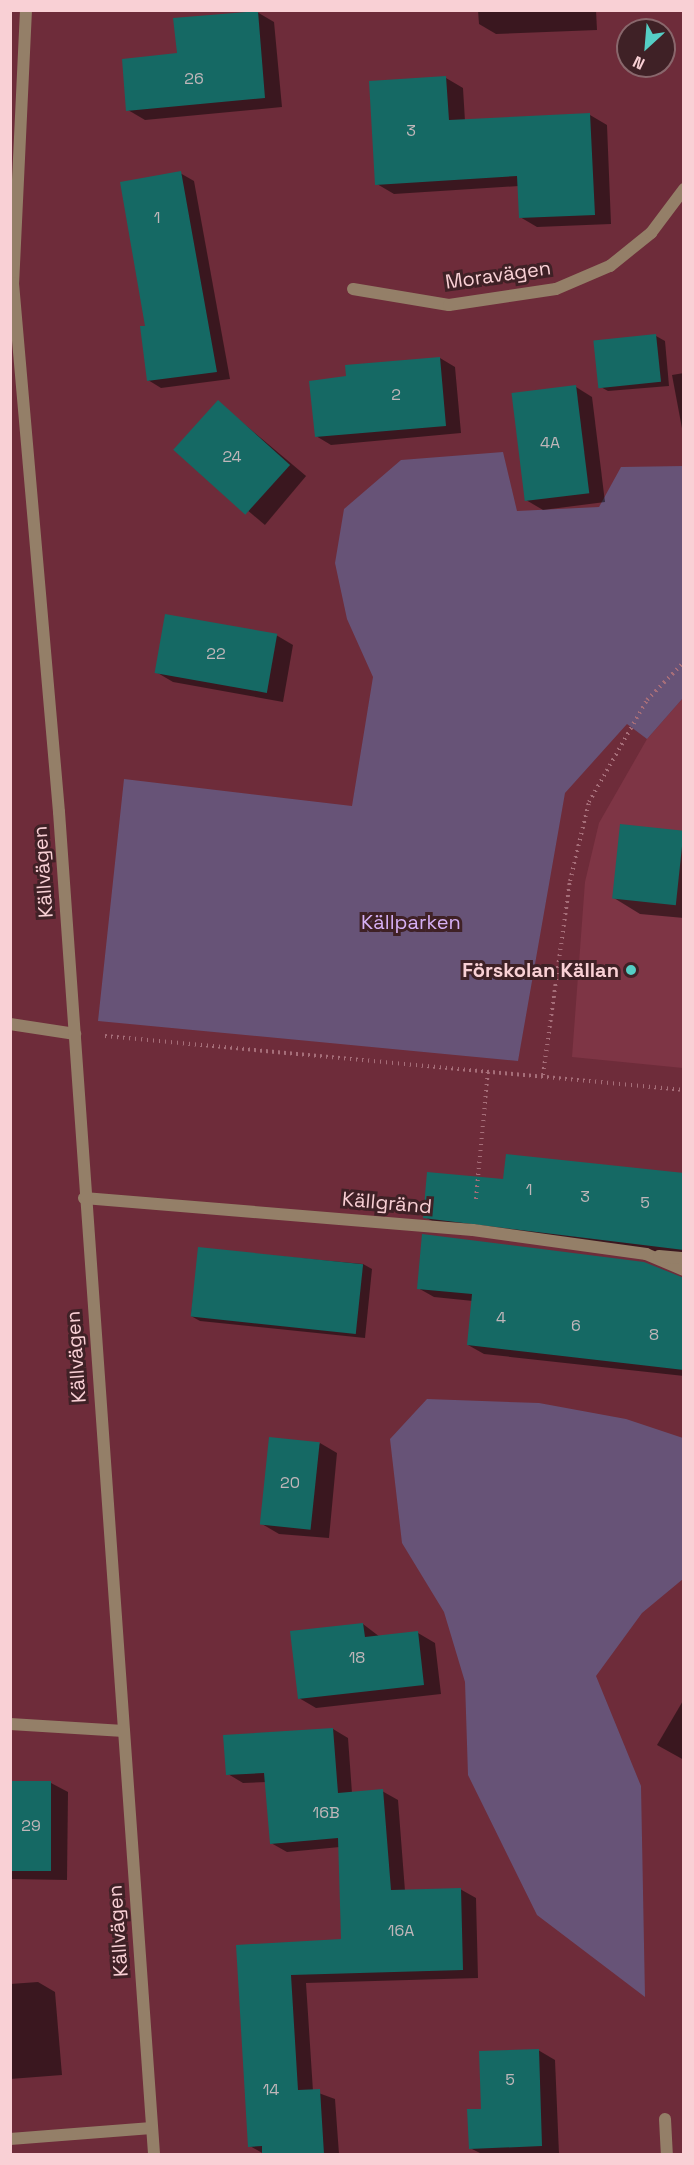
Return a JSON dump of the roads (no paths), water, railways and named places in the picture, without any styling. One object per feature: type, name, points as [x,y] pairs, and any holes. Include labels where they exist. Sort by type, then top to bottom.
[{"type":"street","name":"Källvägen","points":[[26,10],[13,283],[75,1034],[84,1198],[154,2154]]},
{"type":"street","name":"Moravägen","points":[[353,289],[449,305],[555,289],[610,266],[651,233],[684,189]]},
{"type":"street","points":[[10,1024],[75,1034]]},
{"type":"street","name":"Källgränd","points":[[84,1198],[473,1230],[645,1254],[684,1270]]},
{"type":"street","points":[[645,1254],[684,1258]]},
{"type":"street","points":[[10,1724],[124,1731]]},
{"type":"street","points":[[665,2119],[667,2154]]},
{"type":"street","points":[[10,2139],[152,2128]]},
{"type":"place","name":"Förskolan Källan","points":[[631,970]]},
{"type":"park label","name":"Källparken","points":[[411,922]]}]
